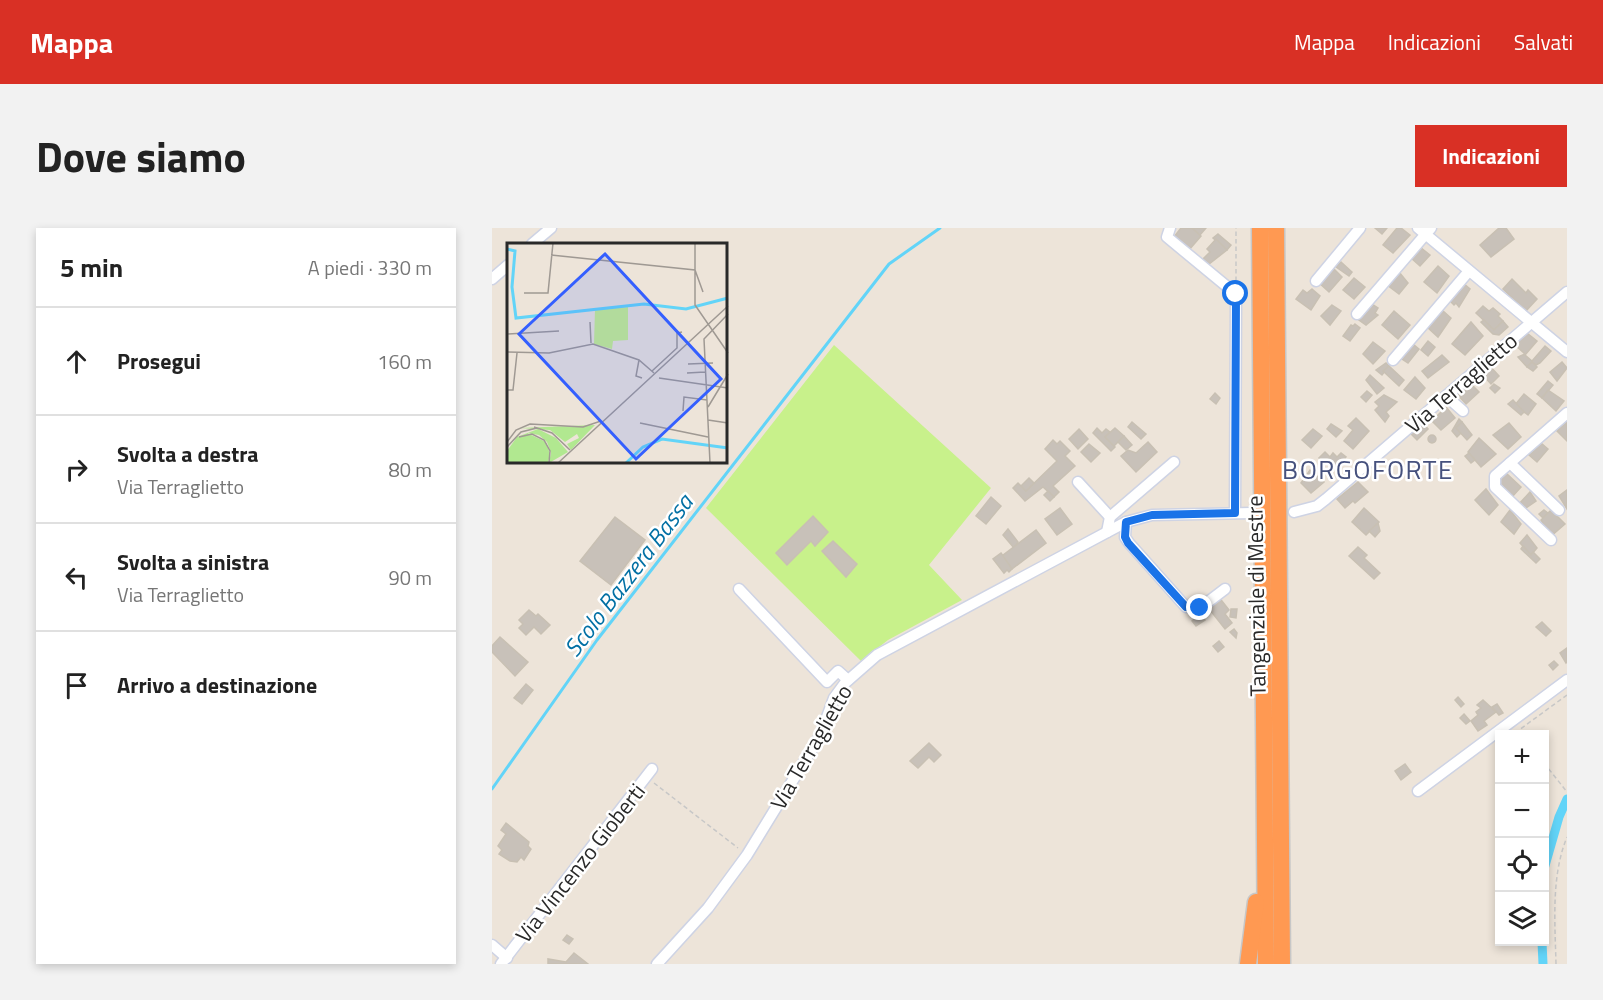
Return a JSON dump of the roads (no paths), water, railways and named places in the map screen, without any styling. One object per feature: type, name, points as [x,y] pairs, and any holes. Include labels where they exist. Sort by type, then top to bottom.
[{"type":"highway","name":"Tangenziale di Mestre","points":[[1260,228],[1266,964]]},
{"type":"highway","name":"Tangenziale di Mestre","points":[[1276,228],[1282,964]]},
{"type":"highway","points":[[1248,964],[1256,910],[1256,872],[1265,827]]},
{"type":"street","points":[[533,243],[551,228]]},
{"type":"street","points":[[1170,228],[1167,237],[1236,294],[1235,513]]},
{"type":"street","points":[[1316,280],[1360,228]]},
{"type":"street","points":[[1357,314],[1425,230],[1469,271],[1567,352]]},
{"type":"street","points":[[492,279],[507,266]]},
{"type":"street","points":[[1393,360],[1469,271]]},
{"type":"street","name":"Via Terraglietto","points":[[1294,512],[1317,506],[1326,499],[1567,292]]},
{"type":"street","points":[[1446,396],[1463,411]]},
{"type":"street","points":[[1551,540],[1494,487],[1495,476],[1567,413]]},
{"type":"street","points":[[1107,532],[1110,517],[1174,462]]},
{"type":"street","points":[[1510,463],[1559,510]]},
{"type":"street","points":[[1078,482],[1110,517]]},
{"type":"street","name":"Via Terraglietto","points":[[657,964],[708,908],[747,855],[804,765],[820,736],[834,698],[848,680],[877,655],[1126,522],[1152,515],[1252,513]]},
{"type":"street","points":[[1126,522],[1125,537],[1128,543],[1186,607],[1200,608],[1225,589]]},
{"type":"street","points":[[739,589],[827,682],[838,670],[848,680]]},
{"type":"street","points":[[1418,791],[1567,680]]},
{"type":"street","name":"Via Vincenzo Gioberti","points":[[492,945],[504,961],[649,773]]},
{"type":"waterway","name":"Scolo Bazzera Bassa","points":[[492,789],[597,640],[889,264],[940,228]]},
{"type":"waterway","points":[[1549,852],[1567,799]]},
{"type":"waterway","points":[[1542,946],[1543,964]]},
{"type":"district","name":"BORGOFORTE","points":[[1368,469]]}]
